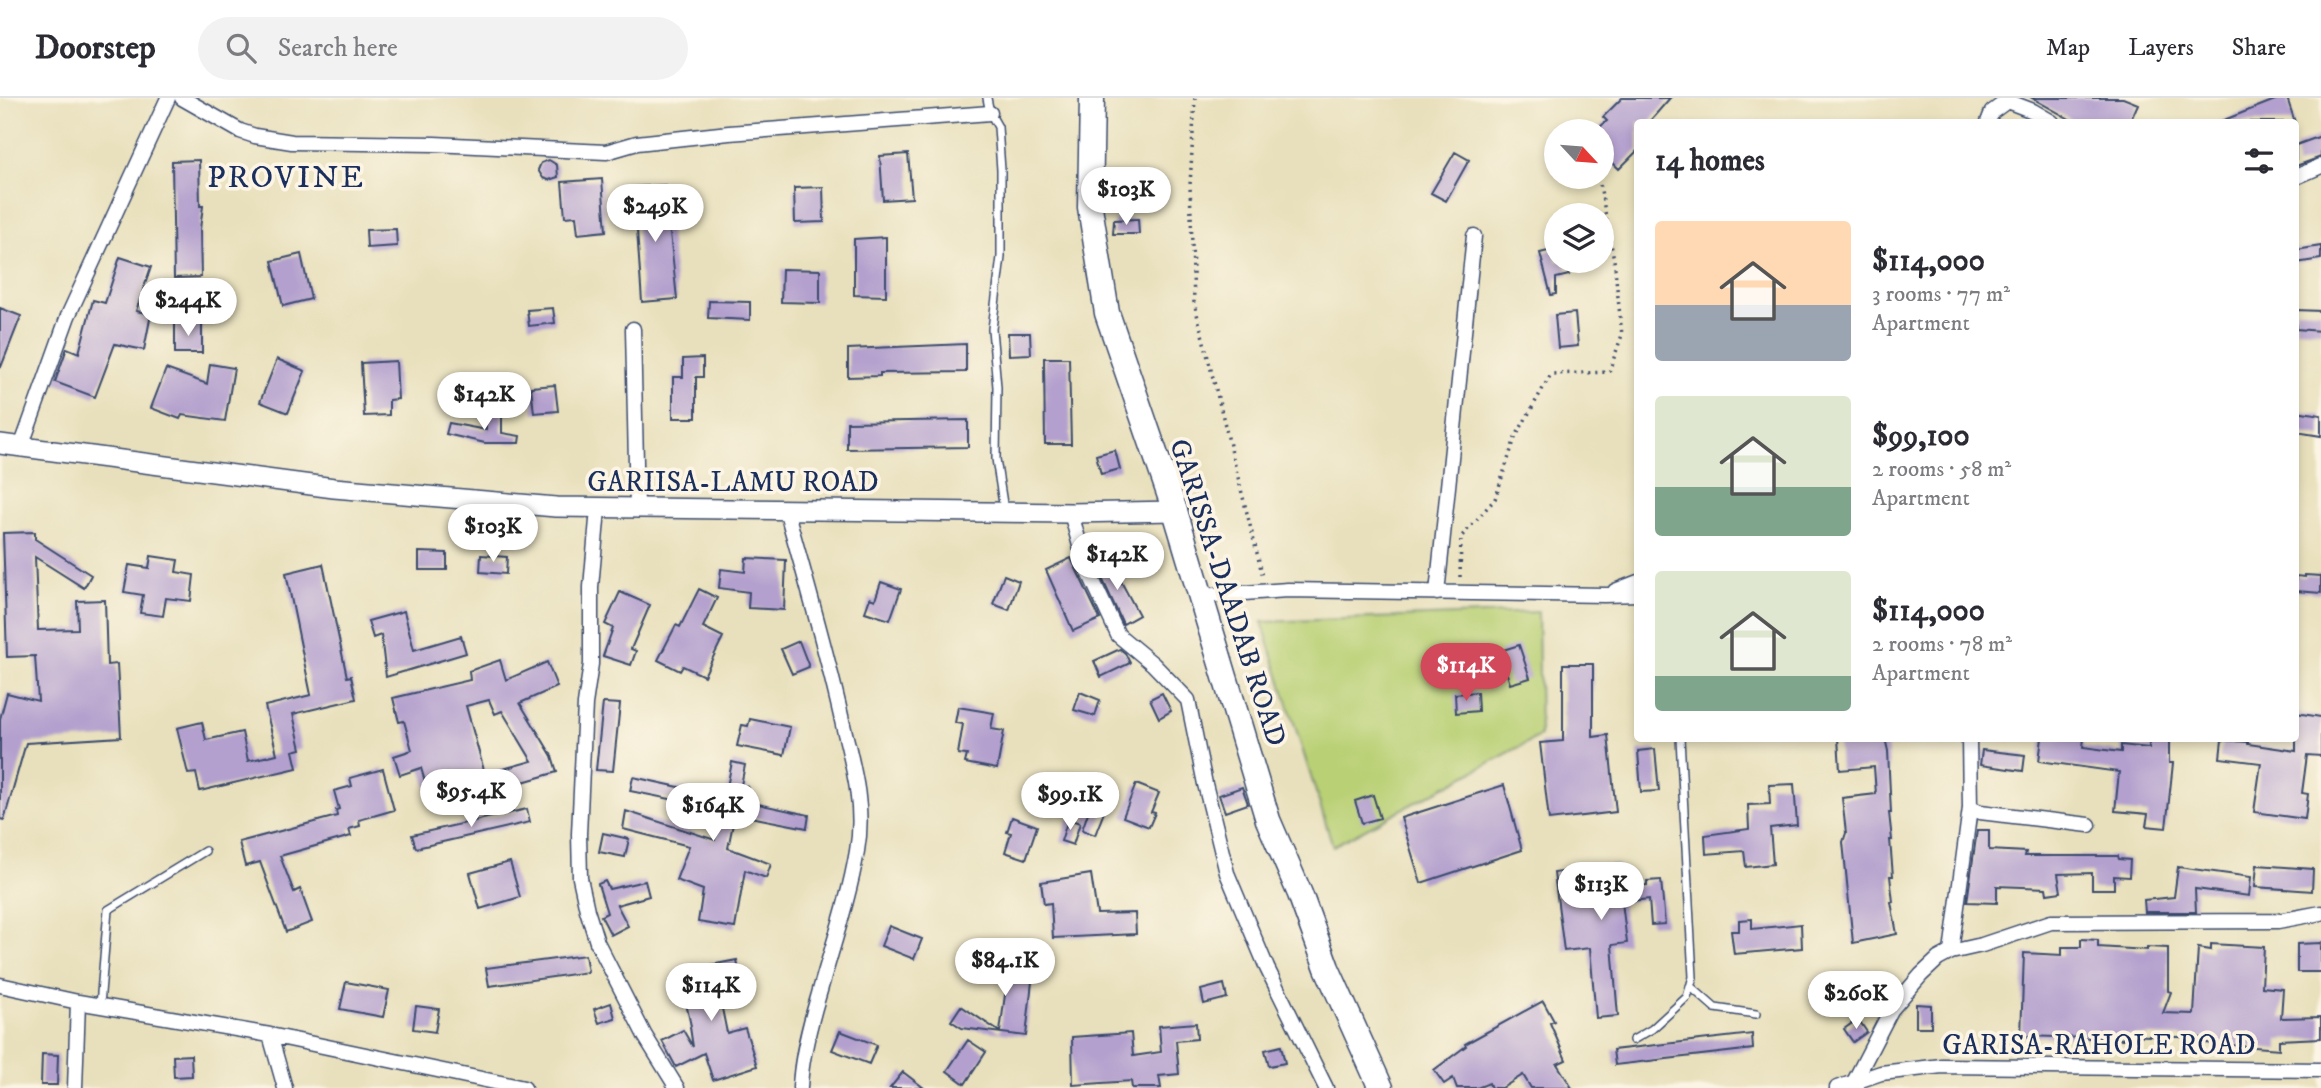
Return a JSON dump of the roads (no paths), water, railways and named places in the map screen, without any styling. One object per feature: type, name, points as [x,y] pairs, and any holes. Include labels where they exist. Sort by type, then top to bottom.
[{"type":"highway","name":"GARISSA-DAADAB ROAD","points":[[1092,98],[1090,207],[1107,313],[1201,596],[1268,820],[1300,894],[1327,968],[1381,1088]]},
{"type":"street","points":[[21,447],[68,316],[168,98]]},
{"type":"street","points":[[182,98],[240,131],[292,142],[434,144],[606,152],[637,143],[729,133],[990,113]]},
{"type":"street","points":[[1990,119],[1993,112],[2007,101],[2047,119]]},
{"type":"street","points":[[2299,176],[2321,166]]},
{"type":"street","points":[[1437,593],[1474,236]]},
{"type":"street","points":[[634,329],[637,508]]},
{"type":"street","name":"GARIISA-LAMU ROAD","points":[[0,444],[402,496],[598,509],[1071,513],[1174,511]]},
{"type":"street","points":[[598,509],[591,587],[591,664],[585,704],[580,878],[597,942],[645,1036],[677,1088]]},
{"type":"street","points":[[786,509],[837,696],[857,785],[861,819],[858,850],[812,1018],[800,1073],[800,1088]]},
{"type":"street","points":[[1071,513],[1085,564],[1118,635],[1153,664],[1188,700],[1227,873],[1267,968],[1326,1088]]},
{"type":"street","points":[[1604,595],[1634,584]]},
{"type":"street","points":[[1201,596],[1266,592],[1634,594]]},
{"type":"street","points":[[1951,952],[1970,808],[1969,742]]},
{"type":"street","points":[[1970,808],[1980,812],[2089,825]]},
{"type":"street","points":[[1856,1084],[1891,1010],[1930,967],[1951,952],[1982,945],[2051,922],[2278,921],[2321,913]]},
{"type":"street","points":[[0,985],[79,1002],[270,1035],[524,1088]]},
{"type":"street","points":[[75,1088],[79,1002]]},
{"type":"street","points":[[270,1035],[285,1088]]},
{"type":"street","name":"GARISA-RAHOLE ROAD","points":[[1837,1088],[1856,1084],[1881,1073],[1942,1066],[2321,1070]]},
{"type":"lane","points":[[987,98],[990,113],[998,127],[1002,170],[1001,257],[992,329],[998,387],[996,459],[1004,511]]},
{"type":"lane","points":[[1633,1040],[1652,1029],[1688,997],[1693,977],[1680,742]]},
{"type":"lane","points":[[100,1005],[108,910],[205,851]]},
{"type":"lane","points":[[1690,986],[1715,1008],[1756,1014]]},
{"type":"district","name":"PROVINE","points":[[286,176]]}]
